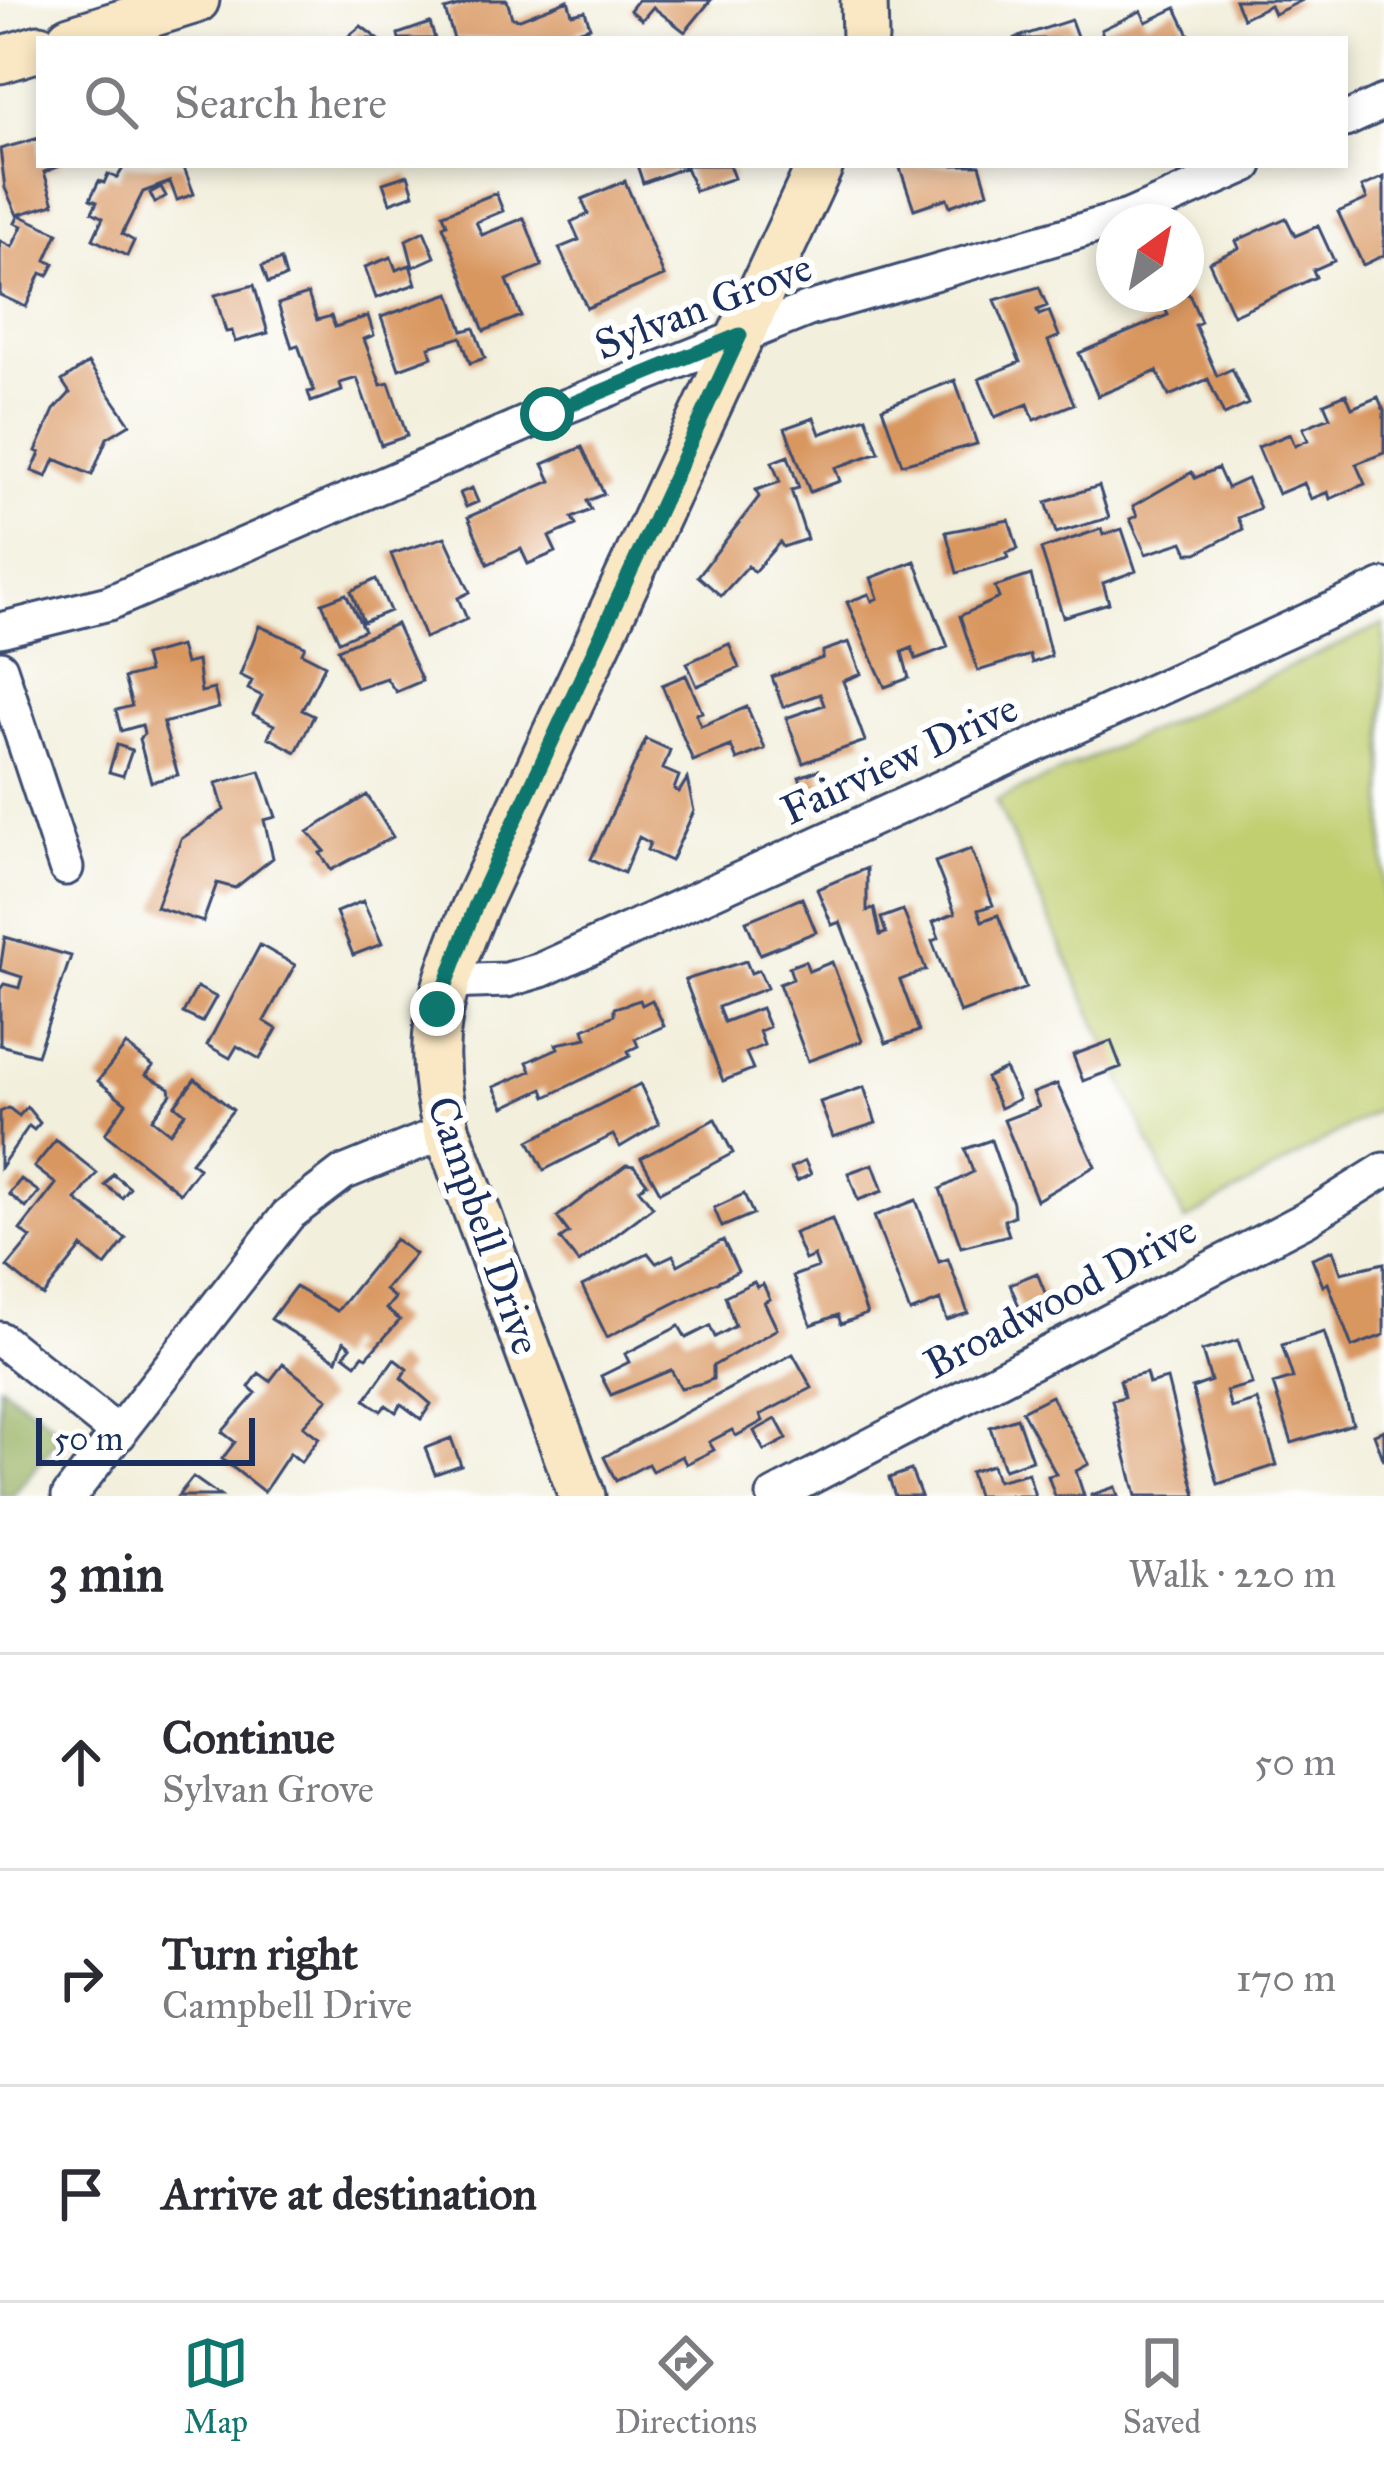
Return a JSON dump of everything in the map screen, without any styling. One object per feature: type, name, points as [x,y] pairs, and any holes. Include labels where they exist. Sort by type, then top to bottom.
[{"type":"street","points":[[80,36],[196,0]]},
{"type":"street","points":[[864,0],[865,36]]},
{"type":"street","points":[[0,61],[36,50]]},
{"type":"street","points":[[1348,119],[1384,102]]},
{"type":"street","name":"Campbell Drive","points":[[582,1496],[435,1088],[434,1043],[444,982],[819,168]]},
{"type":"street","name":"Sylvan Grove","points":[[0,630],[110,603],[809,309],[1128,217],[1239,168]]},
{"type":"street","name":"Fairview Drive","points":[[444,982],[507,980],[541,970],[1384,586]]},
{"type":"street","points":[[0,668],[65,868]]},
{"type":"street","points":[[69,1496],[288,1215],[343,1173],[447,1131]]},
{"type":"street","name":"Broadwood Drive","points":[[774,1496],[1306,1219],[1384,1170]]},
{"type":"street","points":[[0,1340],[119,1434]]},
{"type":"green space","points":[[1384,624],[1384,1106],[1185,1221],[996,801]]},
{"type":"green space","points":[[0,1385],[63,1432],[13,1496],[0,1496]]},
{"type":"building","points":[[479,0],[507,0],[512,18],[520,19],[568,0],[572,14],[585,11],[590,27],[577,31],[578,36],[453,36],[445,10]]},
{"type":"building","points":[[638,0],[711,0],[685,32],[653,7],[642,20],[630,10]]},
{"type":"building","points":[[1235,0],[1303,0],[1274,14],[1270,5],[1243,18]]},
{"type":"building","points":[[1176,8],[1190,36],[1104,36],[1101,30],[1141,11],[1146,22]]},
{"type":"building","points":[[1071,20],[1077,36],[1021,36]]},
{"type":"building","points":[[430,23],[434,36],[398,36]]},
{"type":"building","points":[[361,26],[374,36],[349,36]]},
{"type":"building","points":[[36,139],[36,168],[55,168],[44,172],[54,204],[17,215],[5,188],[0,149]]},
{"type":"building","points":[[123,168],[184,168],[194,194],[177,200],[170,182],[143,192],[122,234],[134,241],[127,256],[93,239],[103,218],[92,212],[97,202],[90,199],[108,174],[117,178]]},
{"type":"building","points":[[638,168],[683,168],[643,183]]},
{"type":"building","points":[[686,168],[730,168],[734,178],[695,191]]},
{"type":"building","points":[[900,168],[981,168],[988,192],[950,206],[947,198],[914,209]]},
{"type":"building","points":[[408,175],[414,194],[390,203],[383,183]]},
{"type":"building","points":[[1384,177],[1384,255],[1363,265],[1338,212],[1367,199],[1362,187]]},
{"type":"building","points":[[625,181],[664,276],[587,308],[559,248],[579,240],[571,222],[588,214],[582,199]]},
{"type":"building","points":[[161,187],[166,196],[155,203],[150,193]]},
{"type":"building","points":[[496,193],[503,211],[476,222],[482,235],[524,218],[542,266],[507,280],[521,316],[484,331],[443,226],[447,224],[443,214]]},
{"type":"building","points":[[19,215],[58,233],[46,260],[54,264],[48,276],[41,273],[26,307],[0,295],[0,241],[12,247],[22,226],[15,223]]},
{"type":"building","points":[[1286,218],[1295,236],[1318,226],[1334,261],[1313,270],[1316,277],[1233,315],[1209,262],[1239,248],[1236,241]]},
{"type":"building","points":[[424,231],[435,257],[413,267],[406,240]]},
{"type":"building","points":[[391,257],[396,270],[410,265],[416,284],[376,298],[365,267]]},
{"type":"building","points":[[281,260],[286,277],[268,283],[262,266]]},
{"type":"building","points":[[254,285],[268,333],[235,342],[232,331],[226,332],[215,295]]},
{"type":"building","points":[[1039,287],[1047,306],[1037,310],[1039,315],[1049,311],[1059,336],[1048,341],[1074,404],[1034,420],[1028,404],[995,417],[979,379],[1020,362],[995,300]]},
{"type":"building","points":[[450,293],[463,331],[474,328],[485,358],[470,363],[461,337],[429,347],[432,357],[399,369],[381,317]]},
{"type":"building","points":[[308,294],[317,320],[331,316],[335,327],[368,316],[374,335],[364,339],[381,385],[389,383],[407,436],[381,445],[357,378],[340,383],[342,391],[311,402],[308,392],[314,391],[278,304]]},
{"type":"building","points":[[1197,312],[1201,322],[1195,325],[1217,376],[1232,369],[1248,404],[1224,415],[1208,379],[1169,396],[1157,371],[1098,396],[1079,353],[1168,315]]},
{"type":"building","points":[[88,363],[130,424],[107,438],[92,475],[55,459],[47,477],[32,471],[54,410],[70,393],[62,381]]},
{"type":"building","points":[[955,380],[977,444],[902,464],[882,408]]},
{"type":"building","points":[[1346,394],[1352,408],[1378,397],[1384,411],[1384,453],[1356,464],[1365,484],[1330,499],[1328,492],[1311,499],[1304,483],[1278,494],[1258,447],[1290,434],[1295,446],[1308,440],[1303,428],[1330,417],[1324,403]]},
{"type":"building","points":[[866,417],[879,452],[835,468],[840,481],[810,492],[785,428],[814,418],[820,434]]},
{"type":"building","points":[[582,447],[604,494],[587,501],[591,510],[572,518],[576,525],[549,537],[556,552],[528,564],[521,549],[488,564],[468,517],[551,481],[543,464]]},
{"type":"building","points":[[788,456],[799,488],[791,490],[807,539],[783,547],[780,542],[754,572],[748,566],[721,596],[698,576],[759,497],[756,490],[780,482],[772,462]]},
{"type":"building","points":[[1218,468],[1227,488],[1247,479],[1260,508],[1238,518],[1243,529],[1197,553],[1188,553],[1183,542],[1146,554],[1130,519],[1137,516],[1133,506],[1192,472],[1195,478]]},
{"type":"building","points":[[1099,486],[1109,518],[1056,533],[1046,502]]},
{"type":"building","points":[[472,488],[478,502],[466,507],[460,493]]},
{"type":"building","points":[[1009,520],[1018,549],[1006,553],[1008,558],[957,573],[946,532]]},
{"type":"building","points":[[1101,529],[1103,535],[1122,529],[1136,571],[1103,583],[1109,603],[1063,617],[1041,549]]},
{"type":"building","points":[[445,537],[470,592],[458,598],[467,619],[425,638],[391,554]]},
{"type":"building","points":[[915,561],[948,647],[916,659],[912,648],[902,652],[909,678],[885,687],[847,602],[869,594],[872,601],[878,598],[871,578]]},
{"type":"building","points":[[1031,575],[1051,656],[1032,663],[1030,655],[978,671],[960,616],[999,598],[995,587]]},
{"type":"building","points":[[376,579],[390,611],[363,622],[351,591]]},
{"type":"building","points":[[346,594],[364,630],[339,641],[322,603]]},
{"type":"building","points":[[396,624],[422,681],[396,692],[386,678],[356,688],[338,649]]},
{"type":"building","points":[[259,626],[305,646],[302,653],[325,665],[302,710],[314,716],[296,752],[268,737],[274,725],[253,714],[262,696],[248,689],[252,681],[240,675]]},
{"type":"building","points":[[849,642],[861,674],[843,681],[865,741],[803,763],[786,718],[824,705],[820,694],[783,707],[772,677],[823,658],[823,651]]},
{"type":"building","points":[[729,644],[739,668],[697,686],[687,663]]},
{"type":"building","points":[[180,646],[185,664],[197,661],[201,692],[214,689],[219,708],[163,723],[178,775],[151,782],[139,739],[144,734],[142,725],[121,731],[116,710],[132,706],[124,678],[148,672],[144,656]]},
{"type":"building","points":[[686,675],[702,712],[696,714],[701,726],[747,707],[765,749],[737,760],[731,746],[693,761],[662,685]]},
{"type":"building","points":[[646,739],[670,750],[663,769],[679,776],[674,789],[679,792],[687,779],[694,811],[671,861],[647,850],[650,843],[639,837],[624,873],[591,859]]},
{"type":"building","points":[[117,745],[132,750],[123,776],[109,772]]},
{"type":"building","points":[[819,770],[827,794],[808,801],[799,777]]},
{"type":"building","points":[[260,771],[276,817],[264,820],[273,858],[235,888],[217,883],[203,922],[156,907],[181,839],[224,810],[216,783]]},
{"type":"building","points":[[367,795],[393,837],[331,870],[320,853],[325,851],[308,832]]},
{"type":"building","points":[[971,849],[993,905],[978,910],[982,921],[998,915],[1026,988],[960,1013],[932,941],[939,938],[933,922],[955,913],[935,862]]},
{"type":"building","points":[[867,868],[867,911],[874,908],[880,935],[886,933],[881,918],[903,910],[926,970],[900,980],[919,1031],[886,1043],[840,922],[832,925],[817,889]]},
{"type":"building","points":[[802,898],[816,932],[760,954],[746,921]]},
{"type":"building","points":[[363,901],[382,944],[353,955],[336,912]]},
{"type":"building","points":[[5,937],[71,956],[37,1055],[0,1045],[0,989],[4,984],[19,988],[22,977],[0,970]]},
{"type":"building","points":[[260,945],[295,965],[264,1021],[277,1029],[260,1059],[237,1046],[230,1058],[207,1045]]},
{"type":"building","points":[[746,961],[751,973],[759,970],[767,988],[718,1007],[724,1022],[761,1008],[769,1027],[759,1031],[764,1045],[746,1053],[753,1069],[723,1081],[685,980]]},
{"type":"building","points":[[805,961],[809,971],[832,962],[862,1041],[808,1061],[779,984],[793,979],[789,967]]},
{"type":"building","points":[[197,987],[216,997],[202,1022],[183,1013]]},
{"type":"building","points":[[640,1000],[642,1005],[652,1000],[664,1026],[635,1039],[638,1046],[628,1051],[630,1056],[546,1097],[543,1089],[504,1107],[494,1087],[531,1071],[527,1062],[558,1048],[556,1044],[587,1038],[584,1029],[614,1015],[614,1008]]},
{"type":"building","points":[[1111,1041],[1121,1067],[1083,1081],[1073,1055]]},
{"type":"building","points":[[126,1045],[153,1066],[146,1075],[170,1088],[171,1094],[152,1119],[170,1133],[185,1113],[175,1105],[195,1079],[233,1110],[191,1162],[199,1168],[180,1193],[105,1134],[126,1103],[98,1081]]},
{"type":"building","points":[[1005,1069],[1019,1099],[1000,1108],[986,1078]]},
{"type":"building","points":[[640,1084],[659,1124],[620,1147],[613,1135],[544,1170],[529,1141]]},
{"type":"building","points":[[1057,1084],[1095,1166],[1037,1200],[1004,1120],[1039,1107],[1033,1093]]},
{"type":"building","points":[[864,1087],[876,1123],[833,1137],[820,1102]]},
{"type":"building","points":[[27,1107],[40,1123],[34,1130],[29,1126],[0,1168],[0,1112],[9,1108],[19,1116]]},
{"type":"building","points":[[715,1119],[733,1153],[660,1192],[641,1158]]},
{"type":"building","points":[[56,1140],[97,1173],[76,1200],[126,1239],[105,1266],[82,1247],[43,1296],[7,1267],[31,1238],[20,1230],[56,1184],[34,1167]]},
{"type":"building","points":[[991,1140],[1013,1203],[1014,1216],[1004,1220],[1009,1235],[961,1247],[940,1189],[973,1172],[965,1149]]},
{"type":"building","points":[[805,1161],[811,1174],[797,1181],[791,1168]]},
{"type":"building","points":[[873,1164],[883,1191],[858,1200],[848,1173]]},
{"type":"building","points":[[626,1165],[634,1166],[647,1183],[639,1189],[653,1207],[579,1263],[560,1239],[569,1233],[557,1217]]},
{"type":"building","points":[[113,1174],[130,1188],[122,1198],[105,1185]]},
{"type":"building","points":[[21,1179],[39,1192],[26,1208],[9,1194]]},
{"type":"building","points":[[744,1194],[753,1214],[722,1227],[714,1208]]},
{"type":"building","points":[[916,1200],[939,1262],[948,1259],[968,1313],[947,1320],[940,1300],[910,1312],[874,1216]]},
{"type":"building","points":[[832,1219],[867,1314],[841,1324],[838,1315],[811,1325],[793,1276],[818,1267],[814,1256],[805,1260],[794,1233]]},
{"type":"building","points":[[395,1239],[415,1254],[385,1290],[395,1298],[386,1309],[400,1320],[367,1357],[363,1355],[356,1364],[344,1355],[351,1347],[344,1341],[337,1360],[271,1319],[295,1287],[337,1311]]},
{"type":"building","points":[[723,1240],[738,1271],[607,1337],[582,1286],[648,1253],[656,1263],[673,1255],[678,1265]]},
{"type":"building","points":[[1333,1250],[1341,1273],[1384,1263],[1384,1335],[1352,1347],[1328,1283],[1323,1286],[1312,1258]]},
{"type":"building","points":[[1037,1273],[1048,1300],[1021,1311],[1010,1284]]},
{"type":"building","points":[[754,1282],[757,1287],[763,1284],[770,1299],[764,1302],[777,1329],[713,1366],[713,1379],[703,1383],[681,1388],[671,1370],[611,1395],[601,1376],[629,1362],[625,1354],[679,1326],[686,1338],[710,1326],[715,1337],[735,1326],[725,1296]]},
{"type":"building","points":[[1324,1332],[1353,1424],[1292,1443],[1273,1384],[1293,1378],[1282,1345]]},
{"type":"building","points":[[1238,1340],[1252,1384],[1226,1391],[1231,1408],[1257,1400],[1277,1465],[1218,1484],[1192,1388],[1211,1381],[1202,1351]]},
{"type":"building","points":[[793,1354],[812,1388],[760,1415],[763,1421],[736,1436],[732,1430],[709,1442],[714,1450],[686,1464],[682,1456],[652,1471],[648,1464],[616,1481],[604,1457]]},
{"type":"building","points":[[394,1359],[407,1369],[401,1378],[431,1404],[421,1419],[401,1404],[396,1412],[386,1405],[381,1411],[365,1400]]},
{"type":"building","points":[[283,1364],[328,1399],[303,1426],[319,1438],[301,1462],[290,1453],[264,1492],[222,1459],[235,1442],[222,1432],[256,1393],[249,1387],[259,1373],[270,1381]]},
{"type":"building","points":[[1146,1373],[1149,1384],[1167,1379],[1196,1496],[1136,1496],[1112,1400],[1124,1397],[1120,1380]]},
{"type":"building","points":[[1051,1396],[1089,1464],[1076,1471],[1084,1496],[1055,1496],[1048,1476],[1056,1474],[1022,1411]]},
{"type":"building","points":[[1017,1418],[1032,1460],[1004,1469],[990,1427]]},
{"type":"building","points":[[776,1419],[787,1439],[764,1451],[754,1431]]},
{"type":"building","points":[[1384,1430],[1384,1461],[1374,1434]]},
{"type":"building","points":[[451,1438],[461,1465],[435,1474],[425,1448]]},
{"type":"building","points":[[992,1465],[997,1481],[1028,1473],[1035,1496],[977,1496],[970,1472]]},
{"type":"building","points":[[911,1470],[921,1496],[895,1496],[889,1478]]},
{"type":"building","points":[[193,1477],[220,1496],[178,1496]]},
{"type":"building","points":[[1115,1487],[1118,1496],[1091,1496],[1091,1495]]},
{"type":"route","points":[[437,1009],[475,907],[740,335],[547,414]]}]
